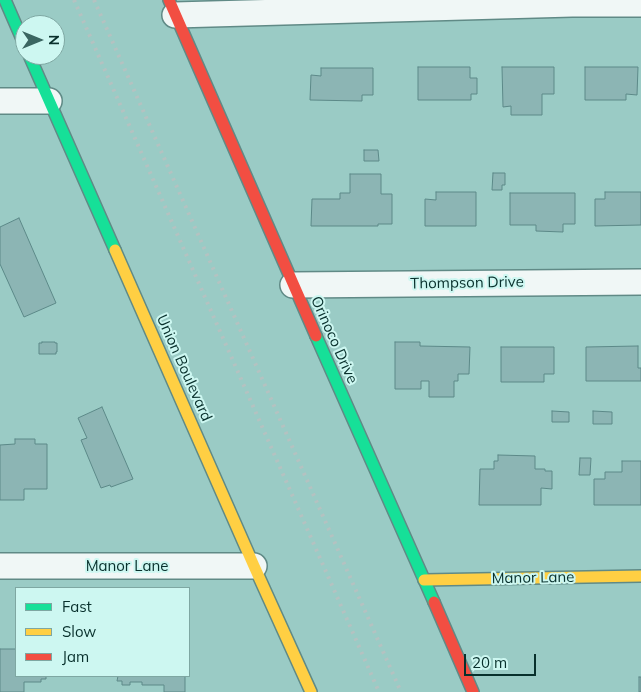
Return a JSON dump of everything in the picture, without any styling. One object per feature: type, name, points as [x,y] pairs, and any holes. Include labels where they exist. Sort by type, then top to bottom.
[{"type":"street","points":[[5,0],[15,23]]},
{"type":"street","points":[[172,8],[641,4]]},
{"type":"street","name":"Orinoco Drive","points":[[172,8],[473,692]]},
{"type":"street","name":"Union Boulevard","points":[[33,65],[311,692]]},
{"type":"street","points":[[0,101],[49,101]]},
{"type":"street","name":"Thompson Drive","points":[[293,285],[641,282]]},
{"type":"street","name":"Manor Lane","points":[[0,566],[254,566]]},
{"type":"street","name":"Manor Lane","points":[[424,580],[641,576]]},
{"type":"building","points":[[418,67],[470,67],[470,78],[477,78],[477,94],[471,94],[471,100],[418,100]]},
{"type":"building","points":[[502,67],[554,67],[554,94],[542,94],[542,115],[511,115],[511,106],[503,107]]},
{"type":"building","points":[[585,67],[638,67],[637,95],[626,94],[626,100],[585,100]]},
{"type":"building","points":[[321,68],[373,68],[373,95],[362,95],[362,101],[310,100],[311,75],[321,76]]},
{"type":"building","points":[[364,150],[378,150],[379,161],[364,161]]},
{"type":"building","points":[[493,173],[505,173],[505,185],[502,185],[502,190],[492,190]]},
{"type":"building","points":[[350,174],[381,174],[381,194],[392,194],[392,224],[378,224],[378,226],[311,226],[312,199],[340,199],[340,193],[350,193]]},
{"type":"building","points":[[436,192],[476,192],[476,226],[425,226],[425,199],[436,200]]},
{"type":"building","points":[[605,192],[641,192],[641,225],[595,226],[595,199],[605,199]]},
{"type":"building","points":[[510,193],[575,193],[575,224],[563,224],[563,232],[536,231],[536,225],[510,225]]},
{"type":"building","points":[[19,218],[56,303],[24,317],[0,264],[0,227]]},
{"type":"building","points":[[395,342],[420,342],[420,346],[470,347],[469,374],[458,374],[458,381],[454,381],[454,397],[429,397],[429,381],[421,381],[421,389],[395,389]]},
{"type":"building","points":[[39,343],[57,343],[56,354],[39,354]]},
{"type":"building","points":[[638,346],[638,368],[641,368],[641,381],[586,381],[586,347]]},
{"type":"building","points":[[501,347],[554,347],[554,374],[544,374],[544,382],[501,382]]},
{"type":"building","points":[[102,407],[133,479],[111,487],[110,485],[101,488],[81,440],[87,438],[78,418]]},
{"type":"building","points":[[552,411],[569,412],[569,422],[552,422]]},
{"type":"building","points":[[593,411],[612,412],[612,424],[593,424]]},
{"type":"building","points":[[15,439],[35,439],[35,444],[47,444],[47,489],[24,489],[24,500],[0,500],[0,445],[15,444]]},
{"type":"building","points":[[498,455],[535,456],[535,469],[552,471],[552,489],[541,488],[541,505],[479,505],[480,469],[494,469],[494,461],[498,461]]},
{"type":"building","points":[[580,458],[591,458],[590,475],[579,475]]},
{"type":"building","points":[[622,461],[641,461],[641,505],[594,505],[594,479],[605,479],[605,472],[622,472]]},
{"type":"building","points":[[0,649],[15,649],[15,677],[46,677],[46,679],[41,679],[41,682],[24,682],[24,692],[0,692]]},
{"type":"building","points":[[118,677],[185,677],[185,692],[164,692],[164,685],[142,685],[142,682],[130,682],[130,685],[122,685],[122,681],[117,681]]},
{"type":"building","points":[[639,677],[641,677],[641,692],[639,692]]},
{"type":"railway","points":[[74,0],[379,692]]},
{"type":"railway","points":[[94,0],[401,692]]},
{"type":"traffic: fast","points":[[5,0],[15,23]]},
{"type":"traffic: fast","points":[[33,65],[115,250]]},
{"type":"traffic: fast","points":[[316,336],[434,602]]},
{"type":"traffic: slow","points":[[115,250],[311,692]]},
{"type":"traffic: slow","points":[[424,580],[641,576]]},
{"type":"traffic: jam","points":[[169,0],[316,336]]},
{"type":"traffic: jam","points":[[434,602],[473,692]]}]
